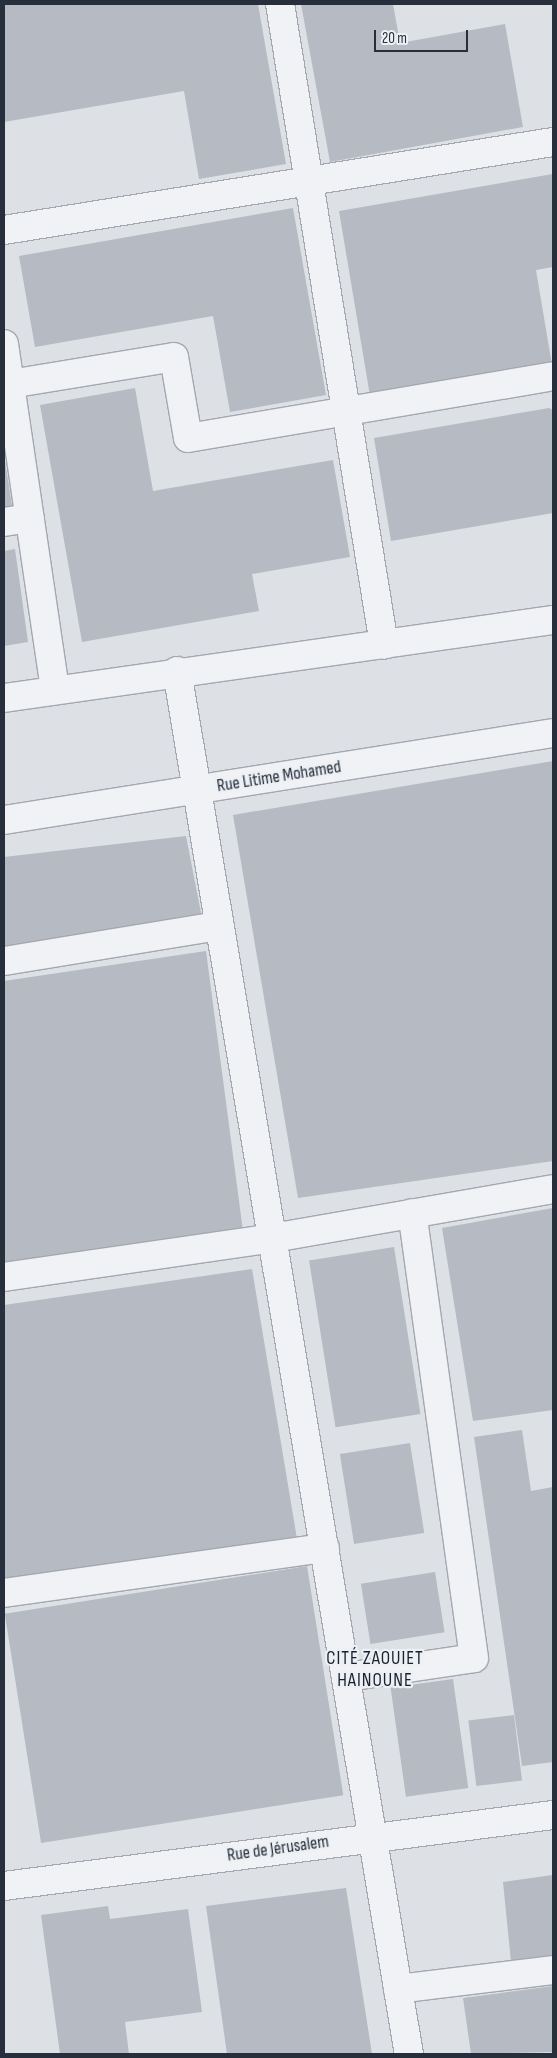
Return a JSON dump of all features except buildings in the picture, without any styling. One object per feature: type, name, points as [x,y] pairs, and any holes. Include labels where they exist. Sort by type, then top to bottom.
[{"type":"street","points":[[280,4],[384,645]]},
{"type":"street","points":[[4,230],[310,183],[553,142]]},
{"type":"street","points":[[4,344],[55,690]]},
{"type":"street","points":[[10,384],[174,358],[188,438],[348,414],[553,376]]},
{"type":"street","points":[[4,522],[30,518]]},
{"type":"street","points":[[4,698],[177,671],[384,645],[553,620]]},
{"type":"street","points":[[177,671],[216,926],[273,1238],[409,2054]]},
{"type":"street","name":"Rue Litime Mohamed","points":[[4,820],[553,733]]},
{"type":"street","points":[[4,962],[216,926]]},
{"type":"street","points":[[4,1276],[273,1238],[553,1190]]},
{"type":"street","points":[[346,1677],[474,1658],[412,1214]]},
{"type":"street","points":[[4,1593],[324,1548]]},
{"type":"street","name":"Rue de Jérusalem","points":[[4,1886],[373,1836],[553,1815]]},
{"type":"street","points":[[398,1989],[553,1970]]},
{"type":"district","name":"CITÉ ZAOUIET HAINOUNE","points":[[375,1670]]}]
